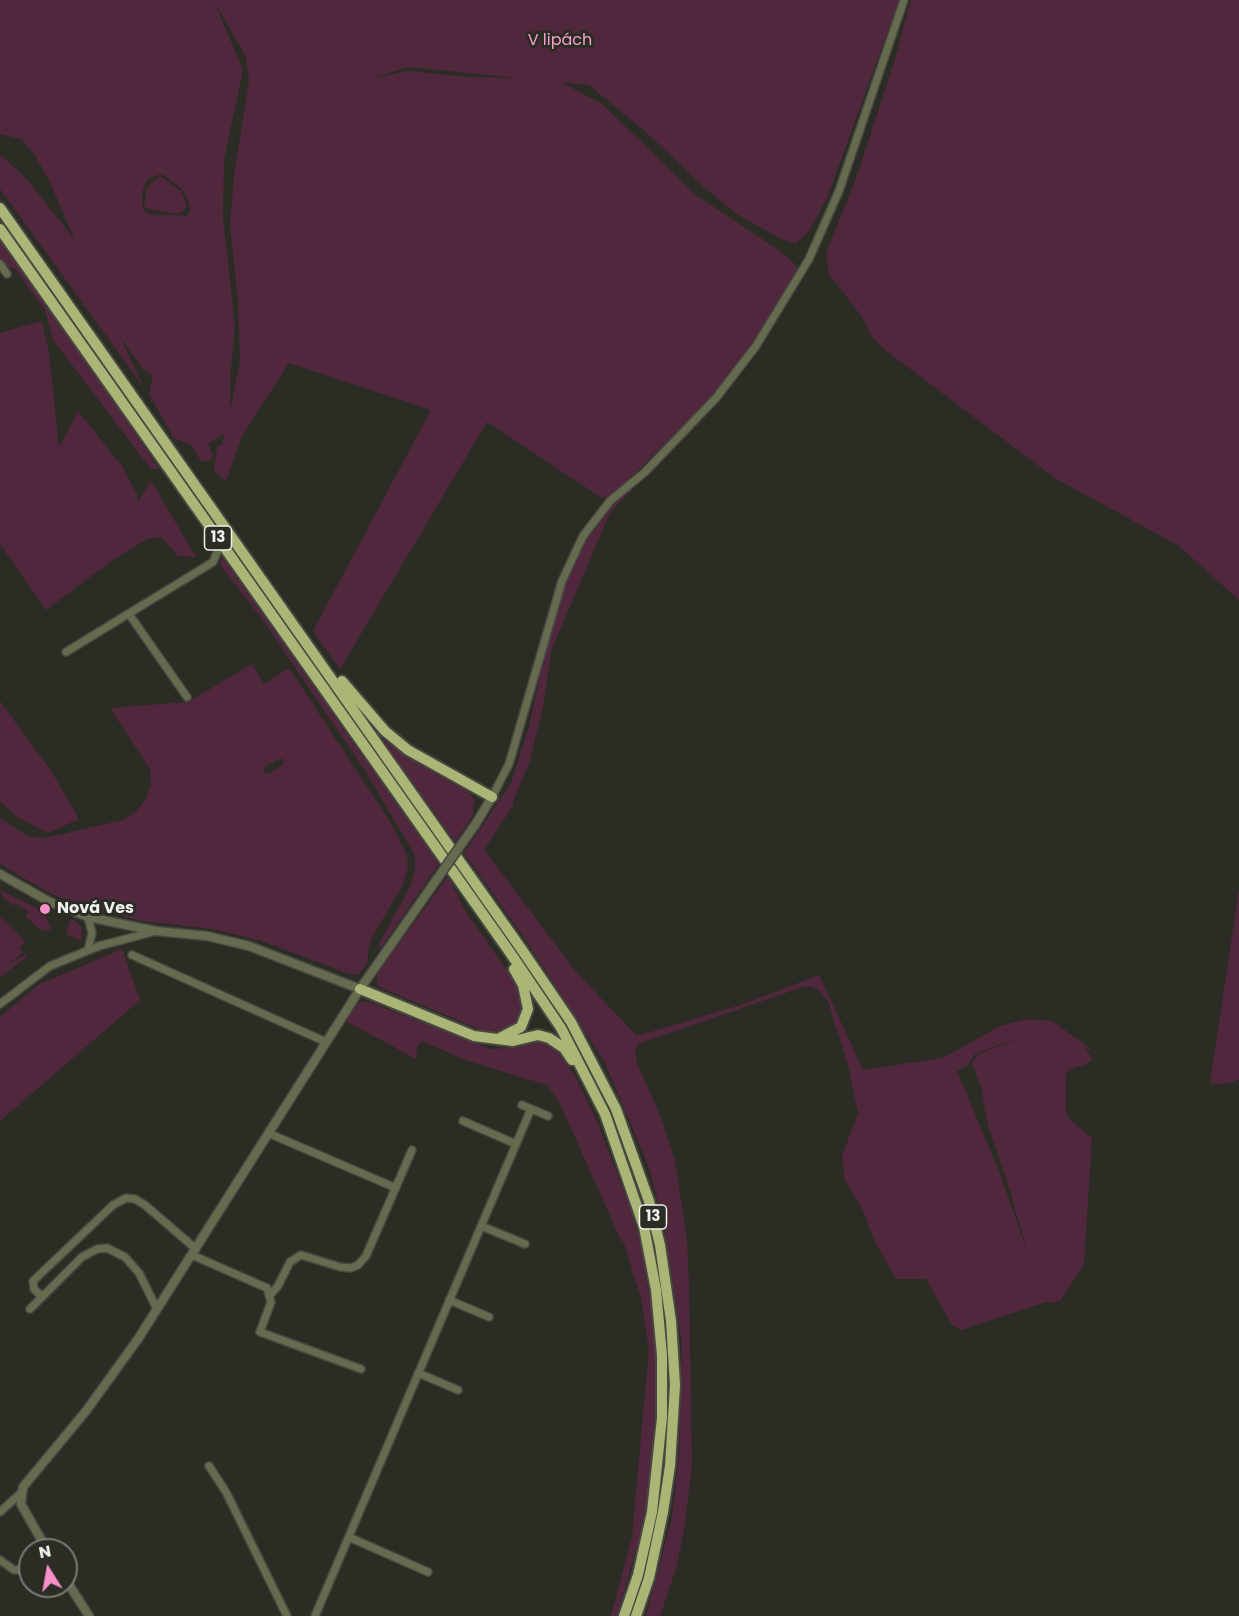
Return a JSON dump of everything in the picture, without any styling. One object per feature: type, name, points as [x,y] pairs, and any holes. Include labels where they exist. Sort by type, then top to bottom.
[{"type":"highway","name":"13","points":[[0,208],[313,650],[571,1022],[616,1109],[646,1191],[660,1245],[667,1288],[675,1385],[670,1466],[663,1512],[649,1578],[636,1616]]},
{"type":"highway","name":"13","points":[[0,229],[511,954],[577,1055],[605,1114],[638,1205],[648,1248],[660,1323],[662,1418],[652,1512],[638,1575],[624,1616]]},
{"type":"highway","points":[[313,650],[385,731],[408,750],[492,797]]},
{"type":"highway","points":[[457,877],[468,903],[516,971],[527,999],[526,1019],[521,1027],[496,1040]]},
{"type":"highway","points":[[360,989],[474,1036],[513,1041],[538,1035],[549,1038],[564,1048],[584,1083],[638,1205]]},
{"type":"street","points":[[40,1538],[21,1504],[23,1487],[86,1411],[158,1309],[360,989],[475,825],[492,797],[509,764],[562,581],[583,536],[610,501],[645,472],[716,398],[756,346],[809,259],[839,191],[904,0]]},
{"type":"street","points":[[0,264],[6,275]]},
{"type":"street","points":[[66,652],[213,562],[221,543]]},
{"type":"street","points":[[129,614],[187,697]]},
{"type":"street","points":[[0,874],[68,910],[88,917],[156,931],[207,936],[249,946],[360,989]]},
{"type":"street","points":[[88,917],[92,933],[88,950]]},
{"type":"street","points":[[0,1004],[50,966],[88,950],[156,931]]},
{"type":"street","points":[[132,955],[326,1042]]},
{"type":"street","points":[[522,1105],[548,1116]]},
{"type":"street","points":[[315,1616],[351,1538],[418,1372],[531,1109]]},
{"type":"street","points":[[463,1121],[516,1144]]},
{"type":"street","points":[[268,1133],[396,1188]]},
{"type":"street","points":[[361,1369],[260,1332],[271,1294],[290,1262],[301,1255],[340,1267],[351,1268],[358,1265],[366,1256],[412,1150]]},
{"type":"street","points":[[42,1297],[34,1288],[33,1281],[113,1205],[126,1198],[135,1199],[145,1205],[194,1252],[259,1284],[271,1294]]},
{"type":"street","points":[[481,1226],[525,1244]]},
{"type":"street","points":[[30,1309],[82,1257],[107,1248],[125,1257],[139,1273],[158,1309]]},
{"type":"street","points":[[449,1300],[489,1317]]},
{"type":"street","points":[[418,1372],[458,1390]]},
{"type":"street","points":[[209,1466],[226,1492],[287,1616]]},
{"type":"street","points":[[0,1512],[21,1493]]},
{"type":"street","points":[[351,1538],[428,1572]]},
{"type":"street","points":[[0,1560],[14,1570],[18,1570]]},
{"type":"street","points":[[78,1598],[89,1616]]},
{"type":"green space","name":"V lipách","points":[[0,0],[899,0],[827,198],[809,231],[796,243],[781,239],[737,214],[707,190],[646,132],[589,85],[561,82],[602,104],[696,195],[780,251],[798,267],[761,331],[718,391],[612,496],[602,498],[487,422],[340,669],[313,631],[431,410],[289,363],[243,434],[226,481],[214,472],[217,447],[222,445],[225,433],[208,443],[213,457],[209,461],[201,461],[191,445],[174,438],[149,394],[153,376],[143,369],[120,337],[144,388],[0,189],[0,155],[24,176],[75,240],[49,180],[34,154],[22,139],[0,134]],"holes":[[[214,1],[246,57],[249,81],[234,175],[230,225],[238,300],[240,362],[230,411],[230,378],[235,327],[223,217],[224,159],[243,70]],[[407,67],[510,77],[511,78],[469,77],[407,71],[371,79]],[[157,175],[164,175],[182,189],[189,202],[190,211],[187,216],[149,214],[143,210],[142,193],[147,180]]]},
{"type":"green space","points":[[911,0],[1239,0],[1239,600],[1179,546],[1055,478],[885,350],[872,337],[862,317],[829,274],[826,253],[856,179],[895,59]]},
{"type":"green space","points":[[160,176],[181,191],[187,206],[183,211],[176,214],[144,208],[147,187]]},
{"type":"green space","points":[[0,237],[159,469],[151,469],[53,340],[45,310],[15,269],[5,268],[0,262]]},
{"type":"green space","points":[[42,321],[49,353],[59,448],[78,411],[122,466],[137,495],[137,503],[151,481],[196,557],[178,556],[161,537],[147,539],[110,562],[46,610],[0,544],[0,333]]},
{"type":"green space","points":[[633,489],[610,512],[551,651],[544,702],[529,763],[514,804],[484,850],[576,972],[637,1036],[744,1004],[819,975],[863,1070],[943,1058],[1000,1026],[1029,1019],[1052,1021],[1091,1049],[1085,1049],[1092,1059],[1089,1063],[1070,1069],[1066,1074],[1066,1111],[1070,1120],[1092,1138],[1084,1264],[1061,1300],[1046,1302],[961,1330],[952,1325],[926,1279],[896,1279],[873,1238],[864,1212],[845,1180],[842,1156],[858,1113],[849,1069],[828,1001],[819,991],[811,986],[800,988],[638,1044],[635,1051],[637,1063],[661,1117],[675,1161],[687,1240],[689,1288],[692,1465],[677,1565],[660,1616],[646,1616],[672,1518],[679,1453],[682,1343],[664,1228],[650,1170],[605,1063],[523,936],[464,853],[511,783],[529,727],[548,639],[571,565],[588,534],[611,504]],"holes":[[[1031,1033],[982,1053],[974,1059],[972,1064],[981,1087],[988,1126],[1028,1254],[999,1171],[957,1071],[968,1065],[975,1054]]]},
{"type":"green space","points":[[222,557],[439,864],[380,949],[379,944],[410,887],[415,870],[415,855],[364,769],[262,619],[220,565]]},
{"type":"green space","points":[[252,664],[264,684],[289,668],[391,823],[407,855],[408,867],[403,885],[372,937],[368,950],[368,962],[358,975],[349,974],[262,941],[213,929],[142,921],[89,908],[51,894],[0,864],[0,818],[29,837],[45,838],[123,820],[136,811],[146,799],[151,784],[150,769],[110,708],[188,702]],"holes":[[[278,759],[284,759],[283,765],[270,773],[264,773],[263,768]]]},
{"type":"green space","points":[[0,701],[53,774],[79,819],[48,833],[17,817],[0,801]]},
{"type":"green space","points":[[382,739],[410,759],[470,793],[474,800],[473,815],[455,842]]},
{"type":"green space","points":[[448,876],[466,912],[520,989],[525,1001],[523,1018],[514,1027],[502,1033],[484,1031],[381,988],[377,984],[377,974]]},
{"type":"green space","points":[[0,890],[43,911],[51,929],[42,931],[25,916],[28,913],[26,909],[16,903],[13,906],[2,896]]},
{"type":"green space","points":[[1239,890],[1239,1079],[1230,1083],[1210,1083]]},
{"type":"green space","points":[[0,917],[26,942],[20,947],[23,953],[4,967],[25,955],[27,957],[0,977]]},
{"type":"green space","points":[[70,920],[74,920],[82,928],[81,941],[66,934]]},
{"type":"green space","points":[[122,949],[140,1000],[0,1121],[0,1017],[38,985]]},
{"type":"green space","points":[[366,1001],[491,1049],[543,1040],[551,1043],[574,1074],[596,1119],[632,1212],[641,1244],[654,1325],[656,1375],[654,1444],[649,1493],[643,1526],[617,1616],[611,1616],[632,1537],[649,1349],[641,1298],[624,1243],[560,1104],[547,1085],[468,1061],[422,1041],[417,1047],[416,1059],[344,1020],[355,1004]]},
{"type":"place","name":"Nová Ves","points":[[45,909]]}]
